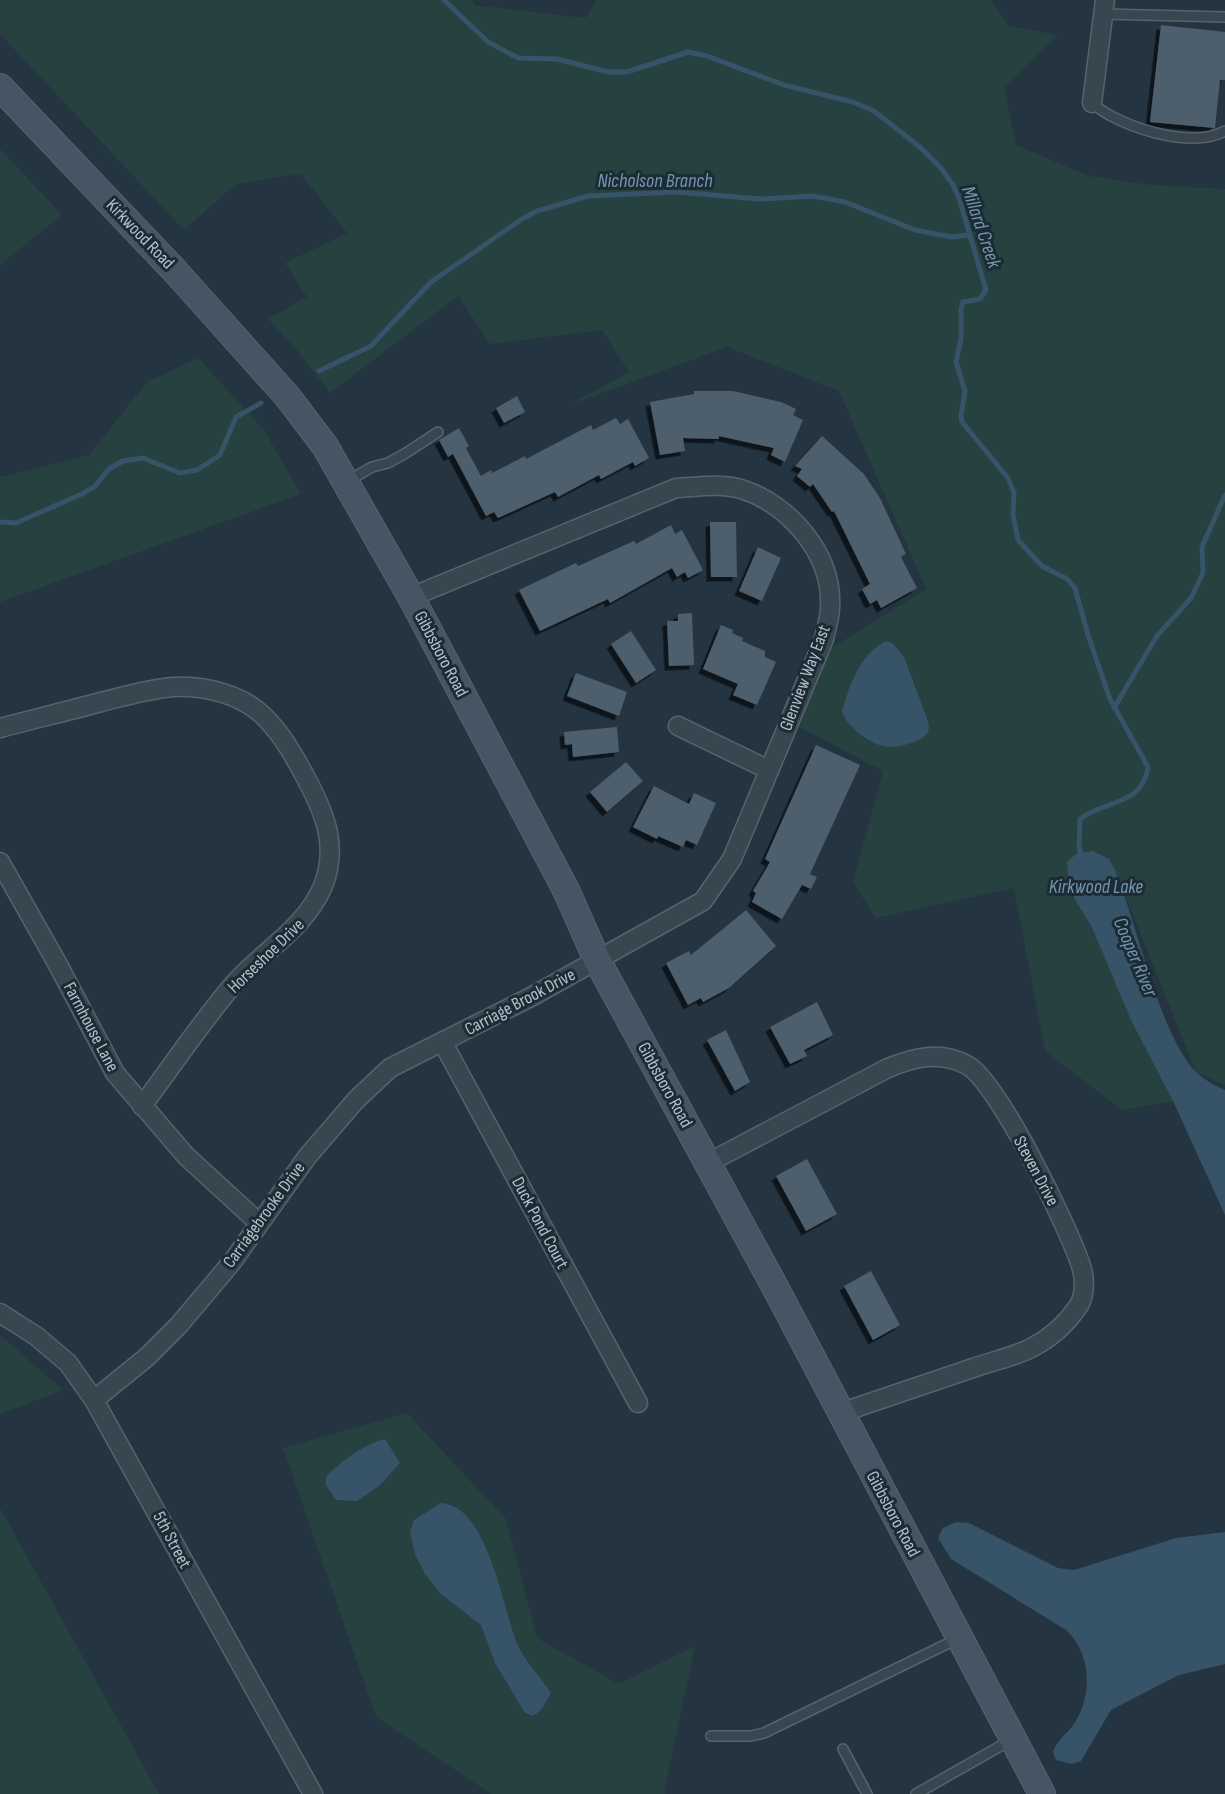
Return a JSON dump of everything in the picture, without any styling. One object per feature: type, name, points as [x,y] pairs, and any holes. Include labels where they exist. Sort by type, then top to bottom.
[{"type":"street","points":[[1092,103],[1104,7]]},
{"type":"street","name":"Kirkwood Road","points":[[0,87],[175,271],[276,383]]},
{"type":"street","name":"Gibbsboro Road","points":[[276,383],[325,446],[411,597],[566,890],[597,960],[708,1163],[1042,1794]]},
{"type":"street","name":"Glenview Way East","points":[[411,597],[676,488],[714,486],[740,489],[770,503],[800,528],[816,552],[827,578],[830,606],[824,639],[732,859],[703,901],[597,960]]},
{"type":"street","name":"Horseshoe Drive","points":[[0,728],[132,694],[173,687],[201,688],[252,706],[274,729],[301,769],[325,819],[331,845],[329,862],[323,885],[307,917],[268,950],[233,985],[142,1106]]},
{"type":"street","points":[[678,726],[769,770]]},
{"type":"street","name":"Farmhouse Lane","points":[[0,862],[115,1073],[186,1156],[259,1223]]},
{"type":"street","name":"Carriage Brook Drive","points":[[443,1043],[597,960]]},
{"type":"street","name":"Carriagebrooke Drive","points":[[94,1400],[147,1357],[179,1325],[232,1262],[307,1157],[356,1100],[390,1068],[443,1043]]},
{"type":"street","name":"Duck Pond Court","points":[[443,1043],[638,1403]]},
{"type":"street","name":"Steven Drive","points":[[708,1163],[888,1068],[910,1059],[931,1056],[968,1066],[982,1077],[1013,1127],[1052,1201],[1082,1270],[1084,1293],[1079,1306],[1066,1323],[1031,1348],[840,1413]]},
{"type":"street","name":"5th Street","points":[[0,1313],[36,1336],[68,1364],[94,1400],[312,1794]]},
{"type":"lane","points":[[1104,7],[1225,17]]},
{"type":"lane","points":[[1092,103],[1121,122],[1147,131],[1201,139],[1225,131]]},
{"type":"lane","points":[[346,483],[372,467],[397,458],[438,432]]},
{"type":"lane","points":[[711,1736],[751,1736],[764,1733],[959,1638]]},
{"type":"lane","points":[[916,1794],[1013,1739]]},
{"type":"lane","points":[[843,1749],[867,1794]]},
{"type":"green space","points":[[0,0],[472,0],[474,5],[585,18],[597,0],[990,0],[1009,26],[1058,35],[1004,88],[1016,145],[1089,176],[1152,185],[1225,189],[1225,1085],[1196,1072],[1114,868],[1173,1101],[1122,1110],[1045,1051],[1014,888],[876,918],[853,883],[883,771],[794,724],[823,653],[926,589],[839,391],[727,347],[567,406],[629,372],[602,330],[490,344],[458,296],[330,393],[297,350],[268,319],[307,297],[285,263],[347,233],[301,174],[236,184],[184,230],[0,34]]},
{"type":"green space","points":[[0,149],[62,215],[0,265]]},
{"type":"green space","points":[[198,358],[264,430],[301,494],[0,602],[0,477],[89,455],[147,382]]},
{"type":"green space","points":[[0,1335],[63,1390],[0,1414]]},
{"type":"green space","points":[[407,1413],[506,1519],[537,1638],[619,1684],[695,1646],[664,1792],[666,1794],[491,1794],[376,1717],[283,1448]]},
{"type":"green space","points":[[0,1508],[159,1794],[0,1794]]},
{"type":"water","points":[[886,641],[892,643],[904,657],[929,726],[923,738],[890,747],[876,744],[861,735],[849,723],[842,711],[857,671],[869,654]]},
{"type":"water","name":"Kirkwood Lake","points":[[1093,851],[1109,859],[1114,868],[1160,1006],[1183,1056],[1200,1076],[1225,1090],[1225,1215],[1173,1101],[1131,1020],[1091,925],[1075,900],[1068,877],[1067,862],[1076,854]]},
{"type":"water","points":[[385,1439],[400,1463],[379,1486],[357,1501],[336,1500],[326,1485],[326,1477],[353,1454]]},
{"type":"water","points":[[441,1503],[457,1508],[471,1521],[482,1539],[520,1650],[551,1693],[541,1710],[533,1716],[525,1713],[495,1663],[481,1625],[441,1594],[425,1574],[415,1554],[410,1532],[414,1520]]},
{"type":"water","points":[[956,1522],[969,1523],[1058,1568],[1074,1570],[1176,1538],[1225,1532],[1225,1664],[1179,1675],[1111,1710],[1081,1761],[1072,1764],[1056,1760],[1053,1752],[1055,1747],[1075,1722],[1085,1699],[1087,1674],[1080,1650],[1066,1630],[951,1559],[938,1538],[943,1528]]},
{"type":"building","points":[[1161,25],[1225,32],[1225,80],[1220,80],[1215,128],[1150,122]]},
{"type":"building","points":[[694,391],[733,391],[781,402],[796,409],[793,415],[803,420],[785,462],[771,455],[774,448],[719,436],[719,439],[683,438],[685,451],[660,455],[650,402],[694,394]]},
{"type":"building","points":[[517,396],[525,412],[504,423],[496,408]]},
{"type":"building","points":[[616,418],[620,424],[628,419],[649,458],[635,466],[633,462],[601,479],[599,475],[558,497],[555,492],[498,518],[494,512],[486,516],[453,454],[448,457],[439,440],[459,428],[469,446],[466,448],[481,476],[491,470],[492,473],[525,456],[526,459],[591,425],[593,430]]},
{"type":"building","points":[[822,436],[864,474],[880,498],[906,554],[901,557],[917,588],[881,608],[877,600],[870,604],[862,589],[870,584],[834,511],[832,512],[813,484],[810,487],[797,476],[802,469],[795,466]]},
{"type":"building","points":[[710,522],[736,522],[737,577],[711,577]]},
{"type":"building","points":[[671,525],[675,534],[682,530],[703,570],[688,578],[685,572],[677,577],[672,568],[610,603],[608,599],[540,631],[519,590],[576,563],[578,566],[634,541],[636,544]]},
{"type":"building","points":[[758,547],[781,558],[762,601],[739,591]]},
{"type":"building","points":[[692,613],[694,665],[669,666],[667,621],[678,621],[678,614]]},
{"type":"building","points":[[721,625],[733,630],[732,633],[743,638],[742,641],[765,651],[765,657],[776,662],[757,705],[733,695],[738,684],[703,669]]},
{"type":"building","points":[[631,631],[656,670],[636,683],[611,644]]},
{"type":"building","points":[[576,673],[627,692],[619,716],[567,696]]},
{"type":"building","points":[[617,727],[619,752],[573,757],[572,744],[565,745],[564,732]]},
{"type":"building","points":[[816,745],[860,765],[810,874],[817,877],[811,889],[802,885],[782,919],[752,902],[756,893],[753,891],[770,862],[765,859]]},
{"type":"building","points":[[626,762],[643,781],[607,812],[590,792]]},
{"type":"building","points":[[654,786],[689,804],[694,793],[716,803],[697,845],[686,840],[683,847],[658,836],[657,839],[633,827]]},
{"type":"building","points":[[746,910],[776,946],[729,988],[703,1002],[701,998],[688,1005],[666,963],[689,951],[691,955]]},
{"type":"building","points":[[817,1002],[833,1035],[804,1050],[807,1056],[790,1064],[770,1027]]},
{"type":"building","points":[[726,1030],[750,1082],[735,1091],[707,1040]]},
{"type":"building","points":[[807,1159],[837,1214],[806,1231],[776,1176]]},
{"type":"building","points":[[871,1271],[900,1325],[873,1340],[844,1286]]},
{"type":"waterway","name":"Millard Creek","points":[[444,0],[488,42],[518,58],[557,59],[608,72],[627,72],[688,52],[707,56],[784,85],[853,102],[874,111],[921,148],[941,168],[959,198],[986,290],[980,299],[963,302],[961,309],[961,339],[956,362],[965,391],[962,422],[1008,478],[1014,493],[1013,514],[1018,540],[1042,566],[1067,579],[1075,588],[1110,699],[1148,767],[1145,780],[1131,796],[1080,819],[1079,848],[1083,860]]},
{"type":"waterway","name":"Nicholson Branch","points":[[319,371],[371,346],[431,282],[522,219],[537,211],[588,196],[677,192],[760,199],[813,196],[845,202],[915,230],[952,237],[970,235]]},
{"type":"waterway","name":"Nicholson Branch","points":[[0,522],[16,523],[82,494],[94,487],[109,469],[123,461],[143,458],[180,473],[197,470],[220,455],[236,417],[261,403]]},
{"type":"waterway","name":"Cooper River","points":[[1114,708],[1157,636],[1191,598],[1203,573],[1202,547],[1225,495]]}]
